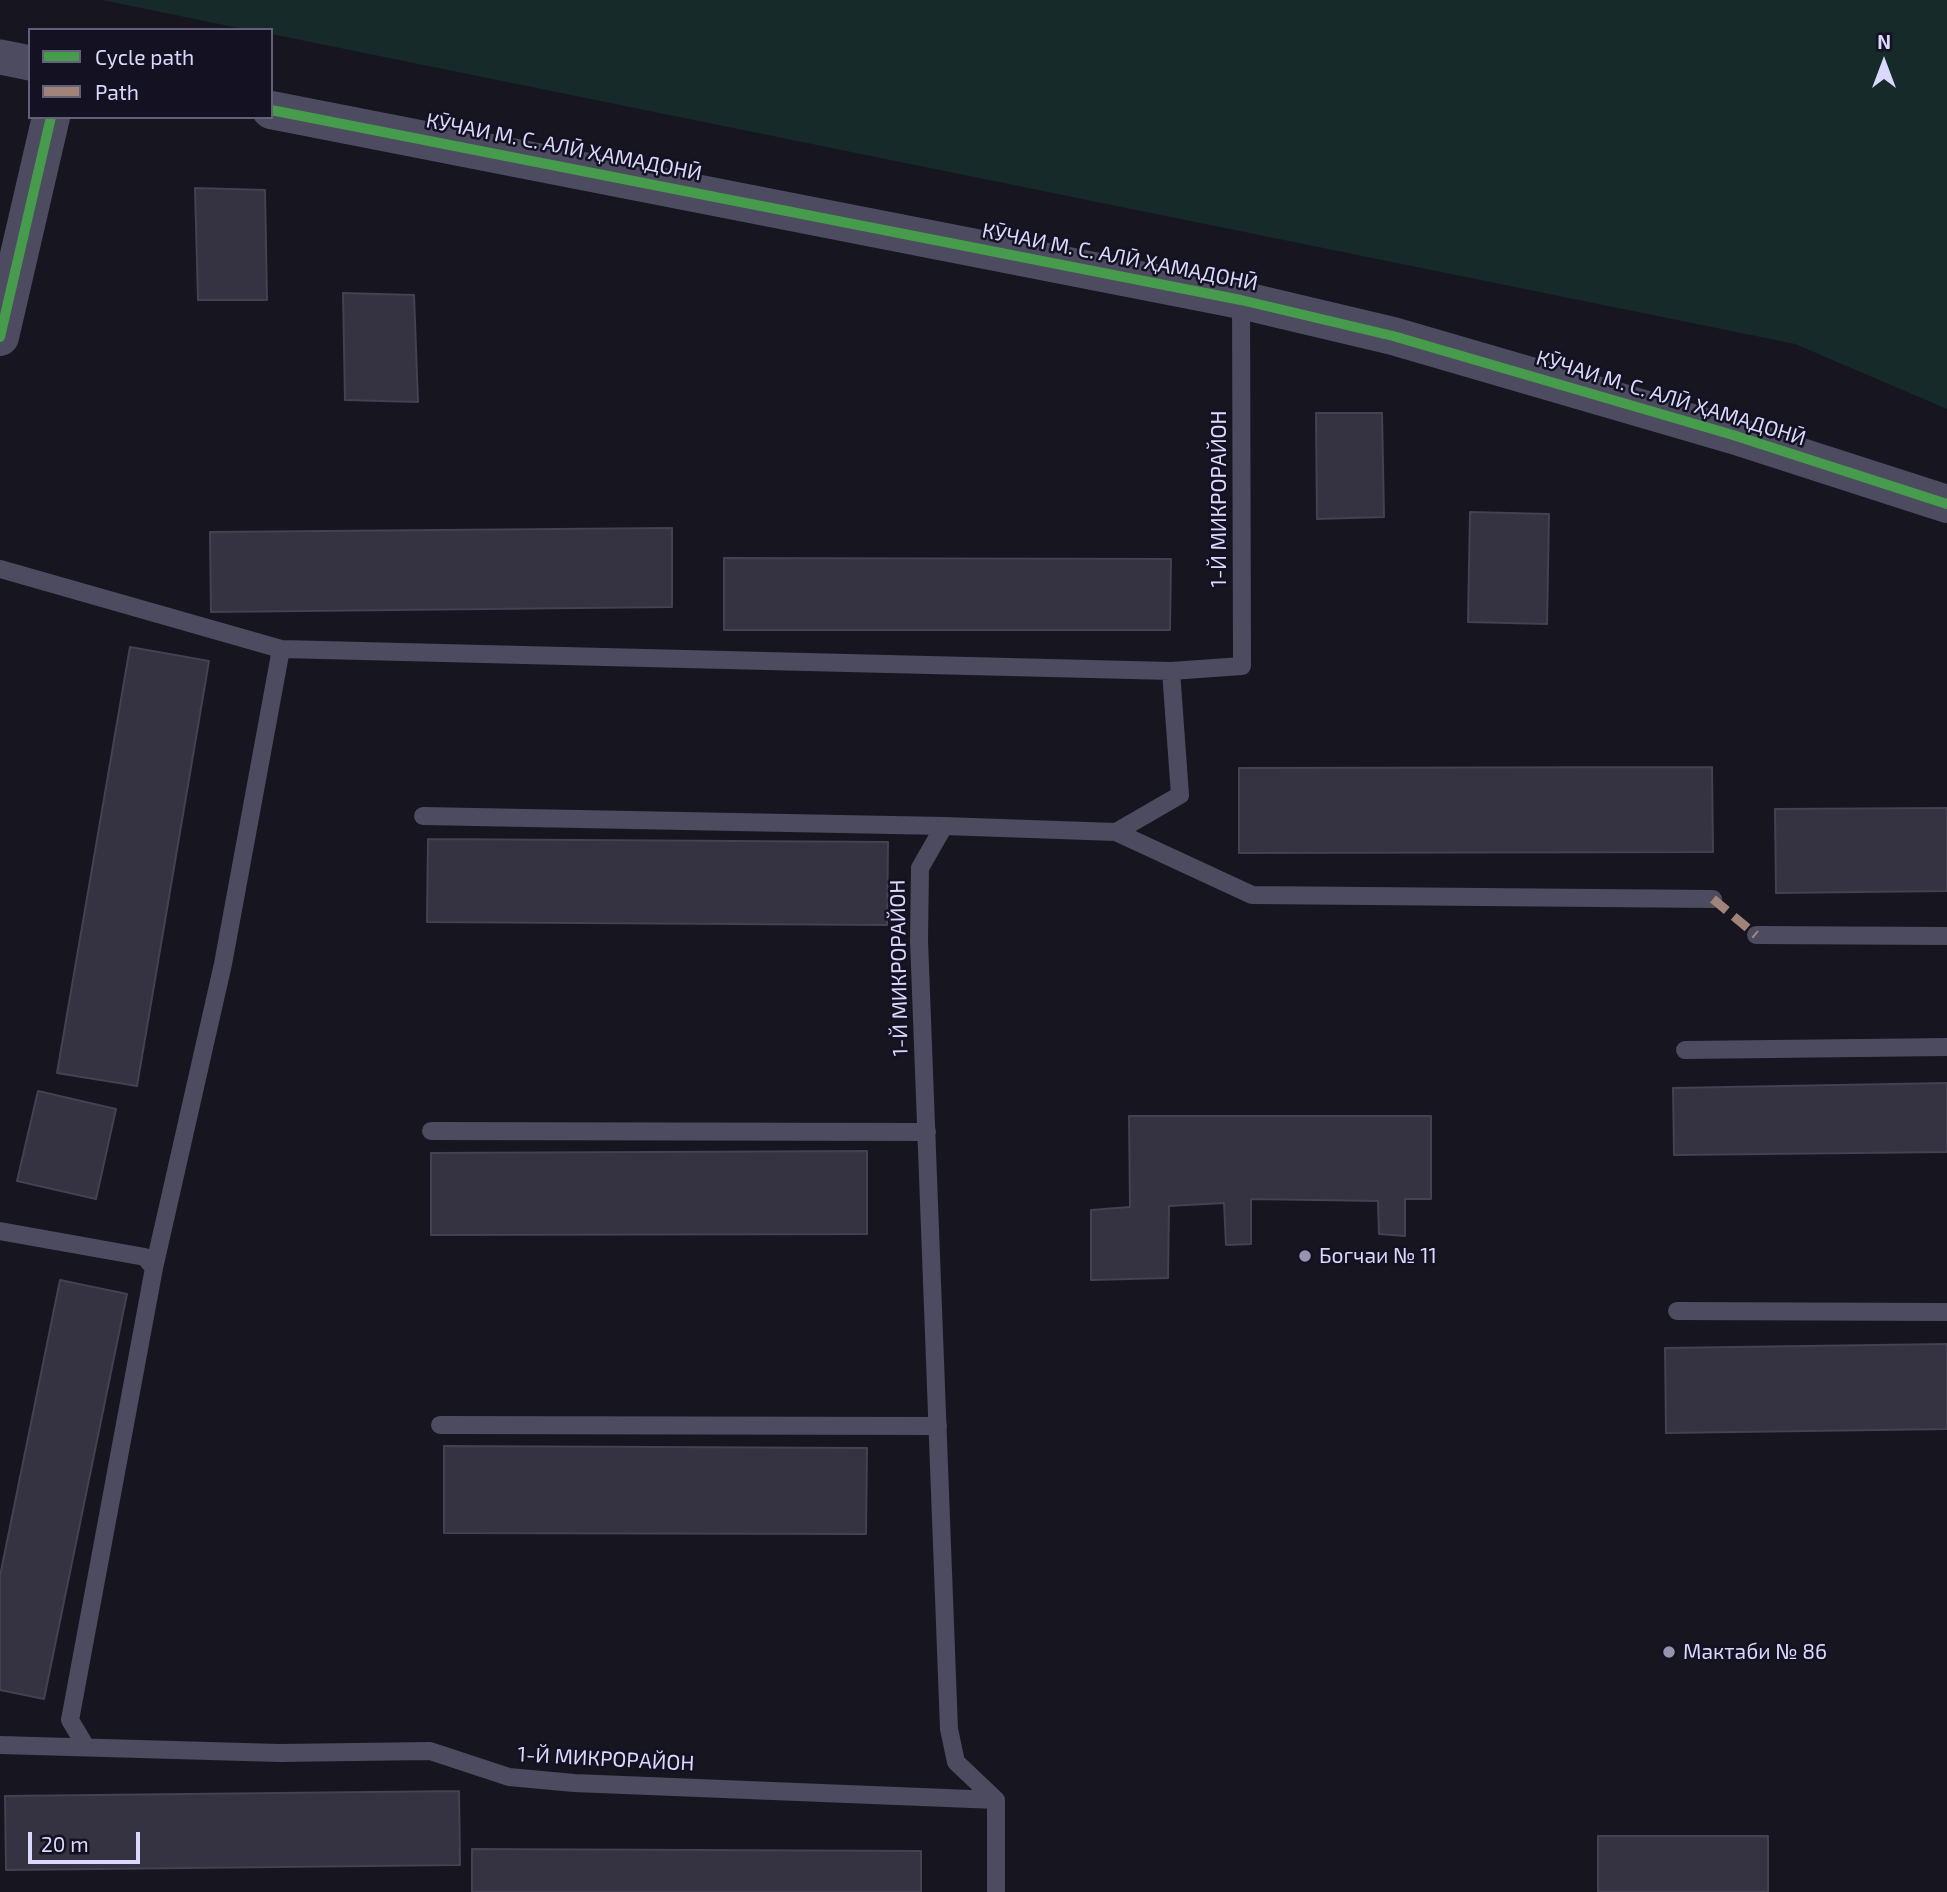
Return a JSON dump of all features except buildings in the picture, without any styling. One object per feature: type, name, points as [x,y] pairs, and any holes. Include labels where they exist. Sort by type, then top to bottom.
[{"type":"street","points":[[0,57],[28,64]]},
{"type":"street","name":"КӮЧАИ М. С. АЛӢ ҲАМАДОНӢ","points":[[273,110],[1241,300],[1393,336],[1733,435],[1947,505]]},
{"type":"street","points":[[0,337],[51,119]]},
{"type":"lane","name":"1-Й МИКРОРАЙОН","points":[[1171,671],[1242,666],[1241,300]]},
{"type":"lane","points":[[0,569],[281,649],[1171,671],[1180,795],[1116,832]]},
{"type":"lane","points":[[86,1747],[70,1720],[154,1268],[223,964],[281,649]]},
{"type":"lane","points":[[423,816],[1116,832],[1252,895],[1713,899]]},
{"type":"lane","name":"1-Й МИКРОРАЙОН","points":[[944,826],[920,868],[919,940],[949,1729],[956,1762],[996,1800]]},
{"type":"lane","points":[[1756,935],[1947,936]]},
{"type":"lane","points":[[1685,1050],[1947,1047]]},
{"type":"lane","points":[[431,1131],[927,1132]]},
{"type":"lane","points":[[0,1231],[145,1257],[154,1268]]},
{"type":"lane","points":[[1677,1311],[1947,1312]]},
{"type":"lane","points":[[440,1424],[938,1426]]},
{"type":"lane","name":"1-Й МИКРОРАЙОН","points":[[0,1745],[279,1753],[430,1751],[509,1777],[996,1800]]},
{"type":"lane","points":[[996,1800],[996,1892]]},
{"type":"green space","points":[[102,0],[1947,0],[1947,409],[1795,344],[273,34],[273,28],[238,28]]},
{"type":"marked path","points":[[1713,899],[1756,935]]},
{"type":"cycle path","points":[[273,110],[1241,300],[1393,336],[1733,435],[1947,504]]},
{"type":"cycle path","points":[[0,337],[51,119]]},
{"type":"place","name":"Богчаи № 11","points":[[1305,1256]]},
{"type":"place","name":"Мактаби № 86","points":[[1669,1652]]}]
